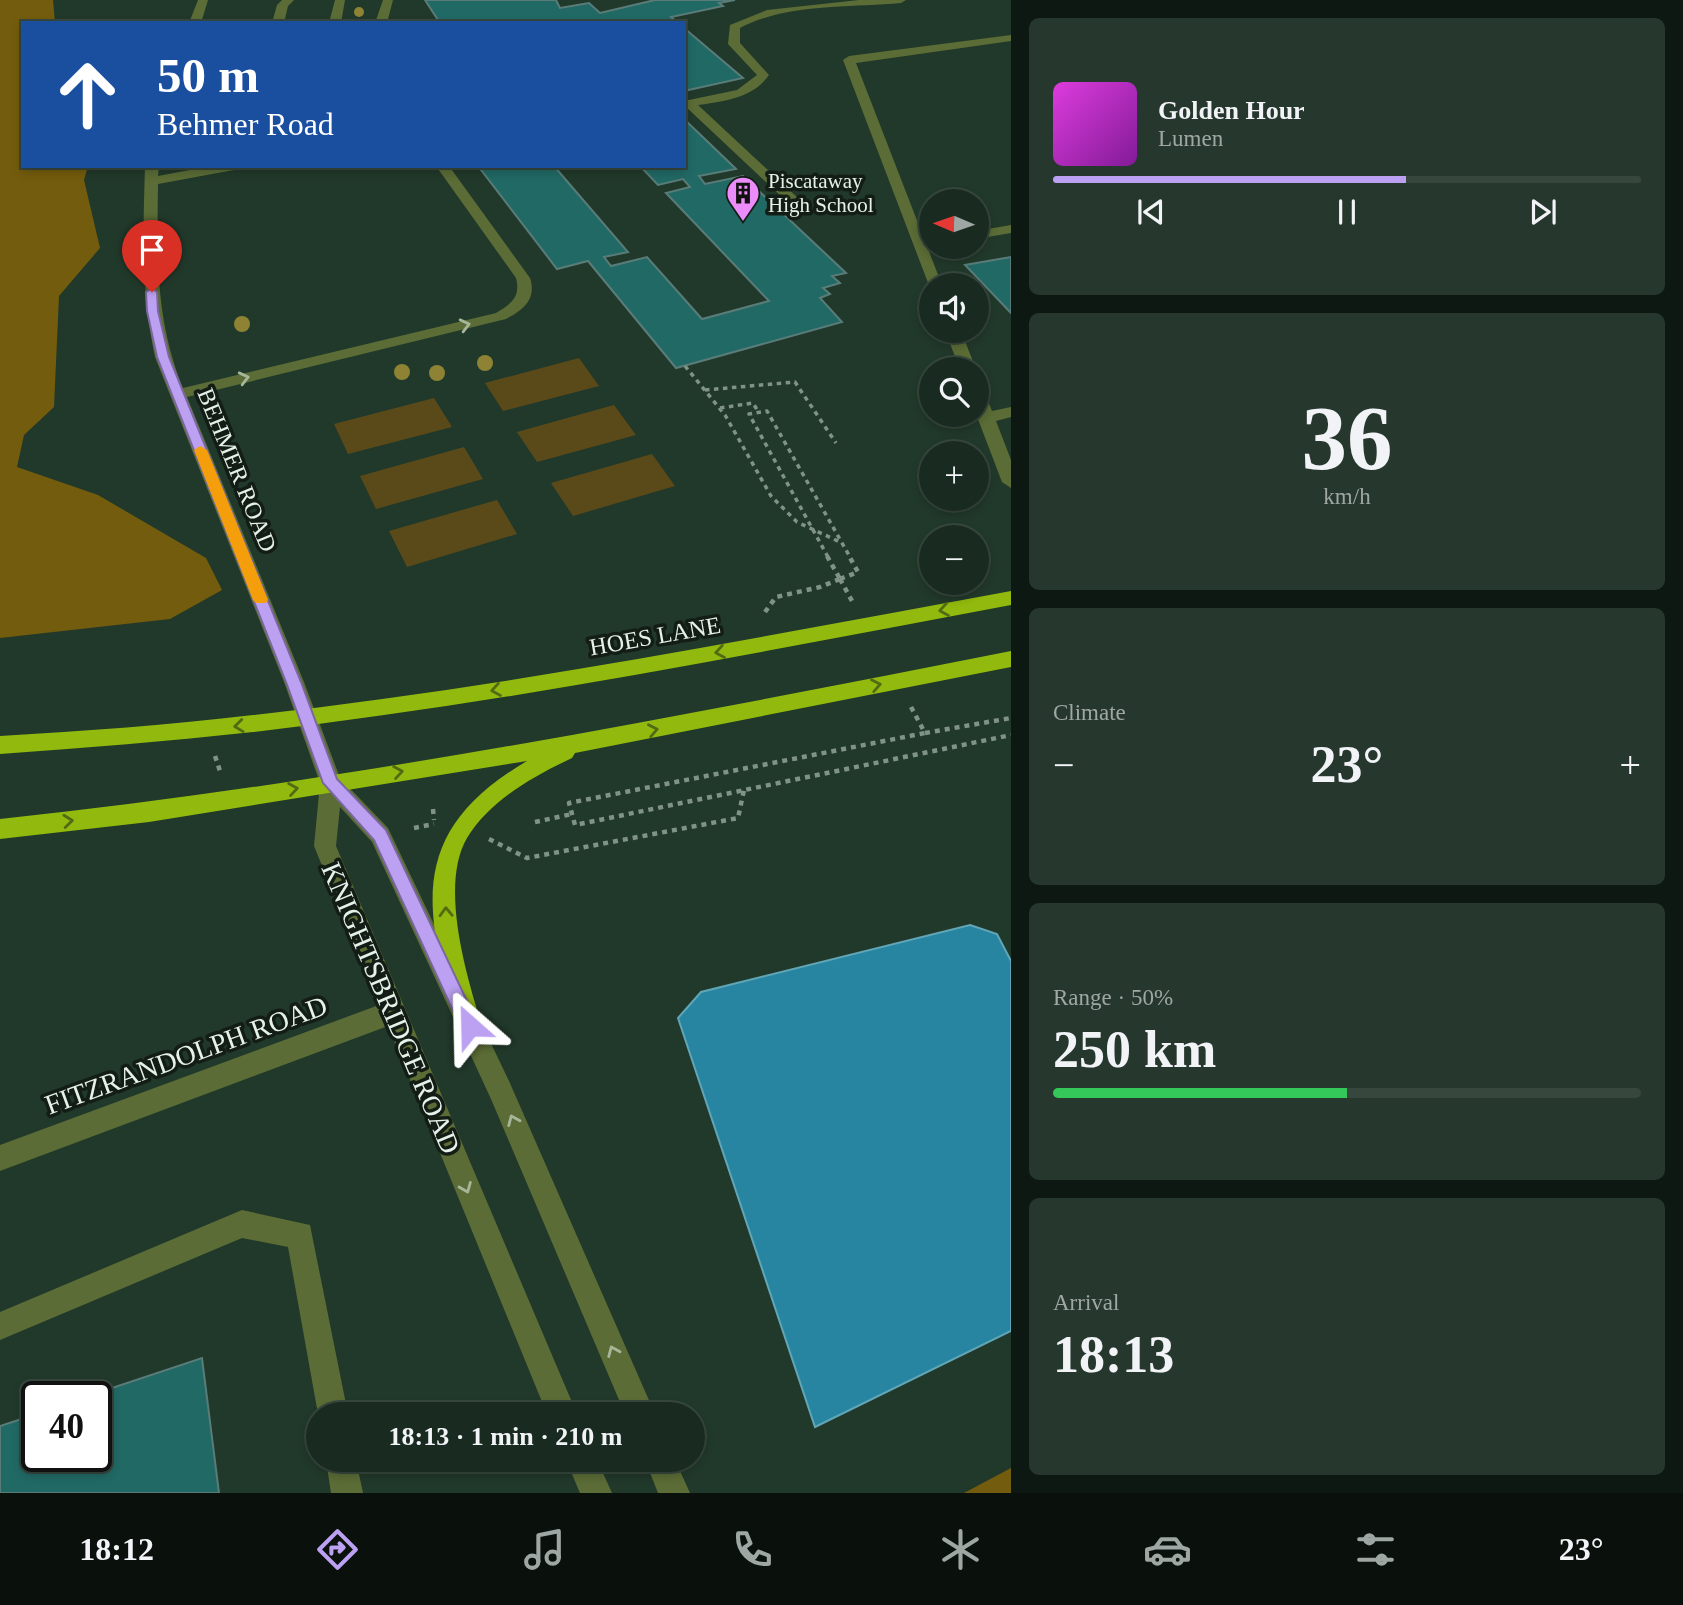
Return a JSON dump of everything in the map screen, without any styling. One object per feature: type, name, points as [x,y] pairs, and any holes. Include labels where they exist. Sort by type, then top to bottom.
[{"type":"highway","name":"HOES LANE","points":[[0,745],[126,737],[435,701],[1011,598]]},
{"type":"highway","points":[[0,829],[149,813],[586,743],[1011,659]]},
{"type":"highway","points":[[470,1026],[447,941],[446,892],[452,847],[463,828],[486,801],[508,783],[555,756],[586,743]]},
{"type":"street","points":[[196,21],[203,0]]},
{"type":"street","points":[[279,21],[283,5],[289,0]]},
{"type":"street","points":[[335,21],[340,0]]},
{"type":"street","points":[[382,21],[388,0]]},
{"type":"street","points":[[806,212],[690,103],[748,90],[760,82],[762,75],[759,69],[734,44],[734,27],[743,20],[779,11],[901,0]]},
{"type":"street","points":[[919,229],[849,60],[1011,38]]},
{"type":"street","points":[[152,173],[211,168]]},
{"type":"street","points":[[178,394],[501,316],[514,309],[525,299],[527,288],[523,278],[443,168]]},
{"type":"street","name":"BEHMER ROAD","points":[[152,173],[153,311],[163,357],[331,783]]},
{"type":"street","points":[[989,233],[1011,229]]},
{"type":"street","points":[[989,416],[1011,412]]},
{"type":"street","points":[[989,425],[1011,482]]},
{"type":"street","points":[[331,783],[380,835],[500,1090],[635,1402]]},
{"type":"street","name":"KNIGHTSBRIDGE ROAD","points":[[331,783],[325,846],[557,1402]]},
{"type":"street","name":"FITZRANDOLPH ROAD","points":[[0,1158],[393,1012]]},
{"type":"street","points":[[0,1326],[242,1224],[300,1235],[331,1402]]},
{"type":"street","points":[[343,1472],[347,1493]]},
{"type":"street","points":[[587,1472],[596,1493]]},
{"type":"street","points":[[665,1472],[674,1493]]},
{"type":"path","points":[[685,366],[720,408],[771,496],[797,522],[843,544]]},
{"type":"path","points":[[704,390],[795,382],[836,443]]},
{"type":"path","points":[[720,408],[753,403],[759,413]]},
{"type":"path","points":[[765,612],[776,597],[820,587],[859,572],[835,531]]},
{"type":"path","points":[[925,733],[1011,718]]},
{"type":"path","points":[[709,798],[1011,735]]},
{"type":"path","points":[[213,751],[222,775]]},
{"type":"path","points":[[485,838],[527,858],[738,818],[744,790]]},
{"type":"path","points":[[535,822],[572,814]]},
{"type":"shaded area","points":[[0,0],[53,0],[55,21],[21,21],[21,168],[87,168],[84,180],[100,248],[59,296],[54,407],[24,435],[17,467],[98,495],[206,558],[222,590],[170,619],[0,638]]},
{"type":"shaded area","points":[[579,358],[599,386],[503,411],[485,383]]},
{"type":"shaded area","points":[[434,398],[452,427],[348,454],[334,424]]},
{"type":"shaded area","points":[[614,405],[636,435],[537,462],[517,432]]},
{"type":"shaded area","points":[[464,447],[483,479],[376,509],[360,476]]},
{"type":"shaded area","points":[[652,454],[675,486],[573,516],[551,483]]},
{"type":"shaded area","points":[[497,500],[517,534],[407,567],[389,531]]},
{"type":"shaded area","points":[[1011,1468],[1011,1493],[964,1493]]},
{"type":"water","points":[[970,925],[997,934],[1011,961],[1011,1331],[815,1427],[678,1018],[701,992]]},
{"type":"building","points":[[425,0],[556,0],[560,8],[589,3],[600,13],[655,0],[735,0],[719,3],[723,6],[671,17],[676,21],[433,21],[438,20]]},
{"type":"building","points":[[686,30],[743,78],[686,91]]},
{"type":"building","name":"Piscataway High School","points":[[686,121],[736,169],[699,176],[705,184],[743,176],[846,273],[832,276],[840,283],[823,288],[830,294],[820,298],[842,322],[676,368],[588,261],[557,269],[480,168],[556,168],[628,252],[604,257],[611,266],[647,257],[702,319],[769,301],[666,193],[690,187],[683,179],[658,185],[642,168],[686,168]]},
{"type":"building","points":[[1011,257],[1011,313],[989,290],[989,273],[973,273],[965,265]]},
{"type":"building","points":[[202,1358],[219,1493],[0,1493],[0,1426],[21,1419],[21,1472],[112,1472],[112,1388]]},
{"type":"slow traffic","points":[[200,450],[261,600]]},
{"type":"place","name":"Piscataway High School","points":[[743,223]]},
{"type":"route","points":[[152,292],[153,311],[163,357],[294,682],[331,783],[380,835],[470,1026]]}]
